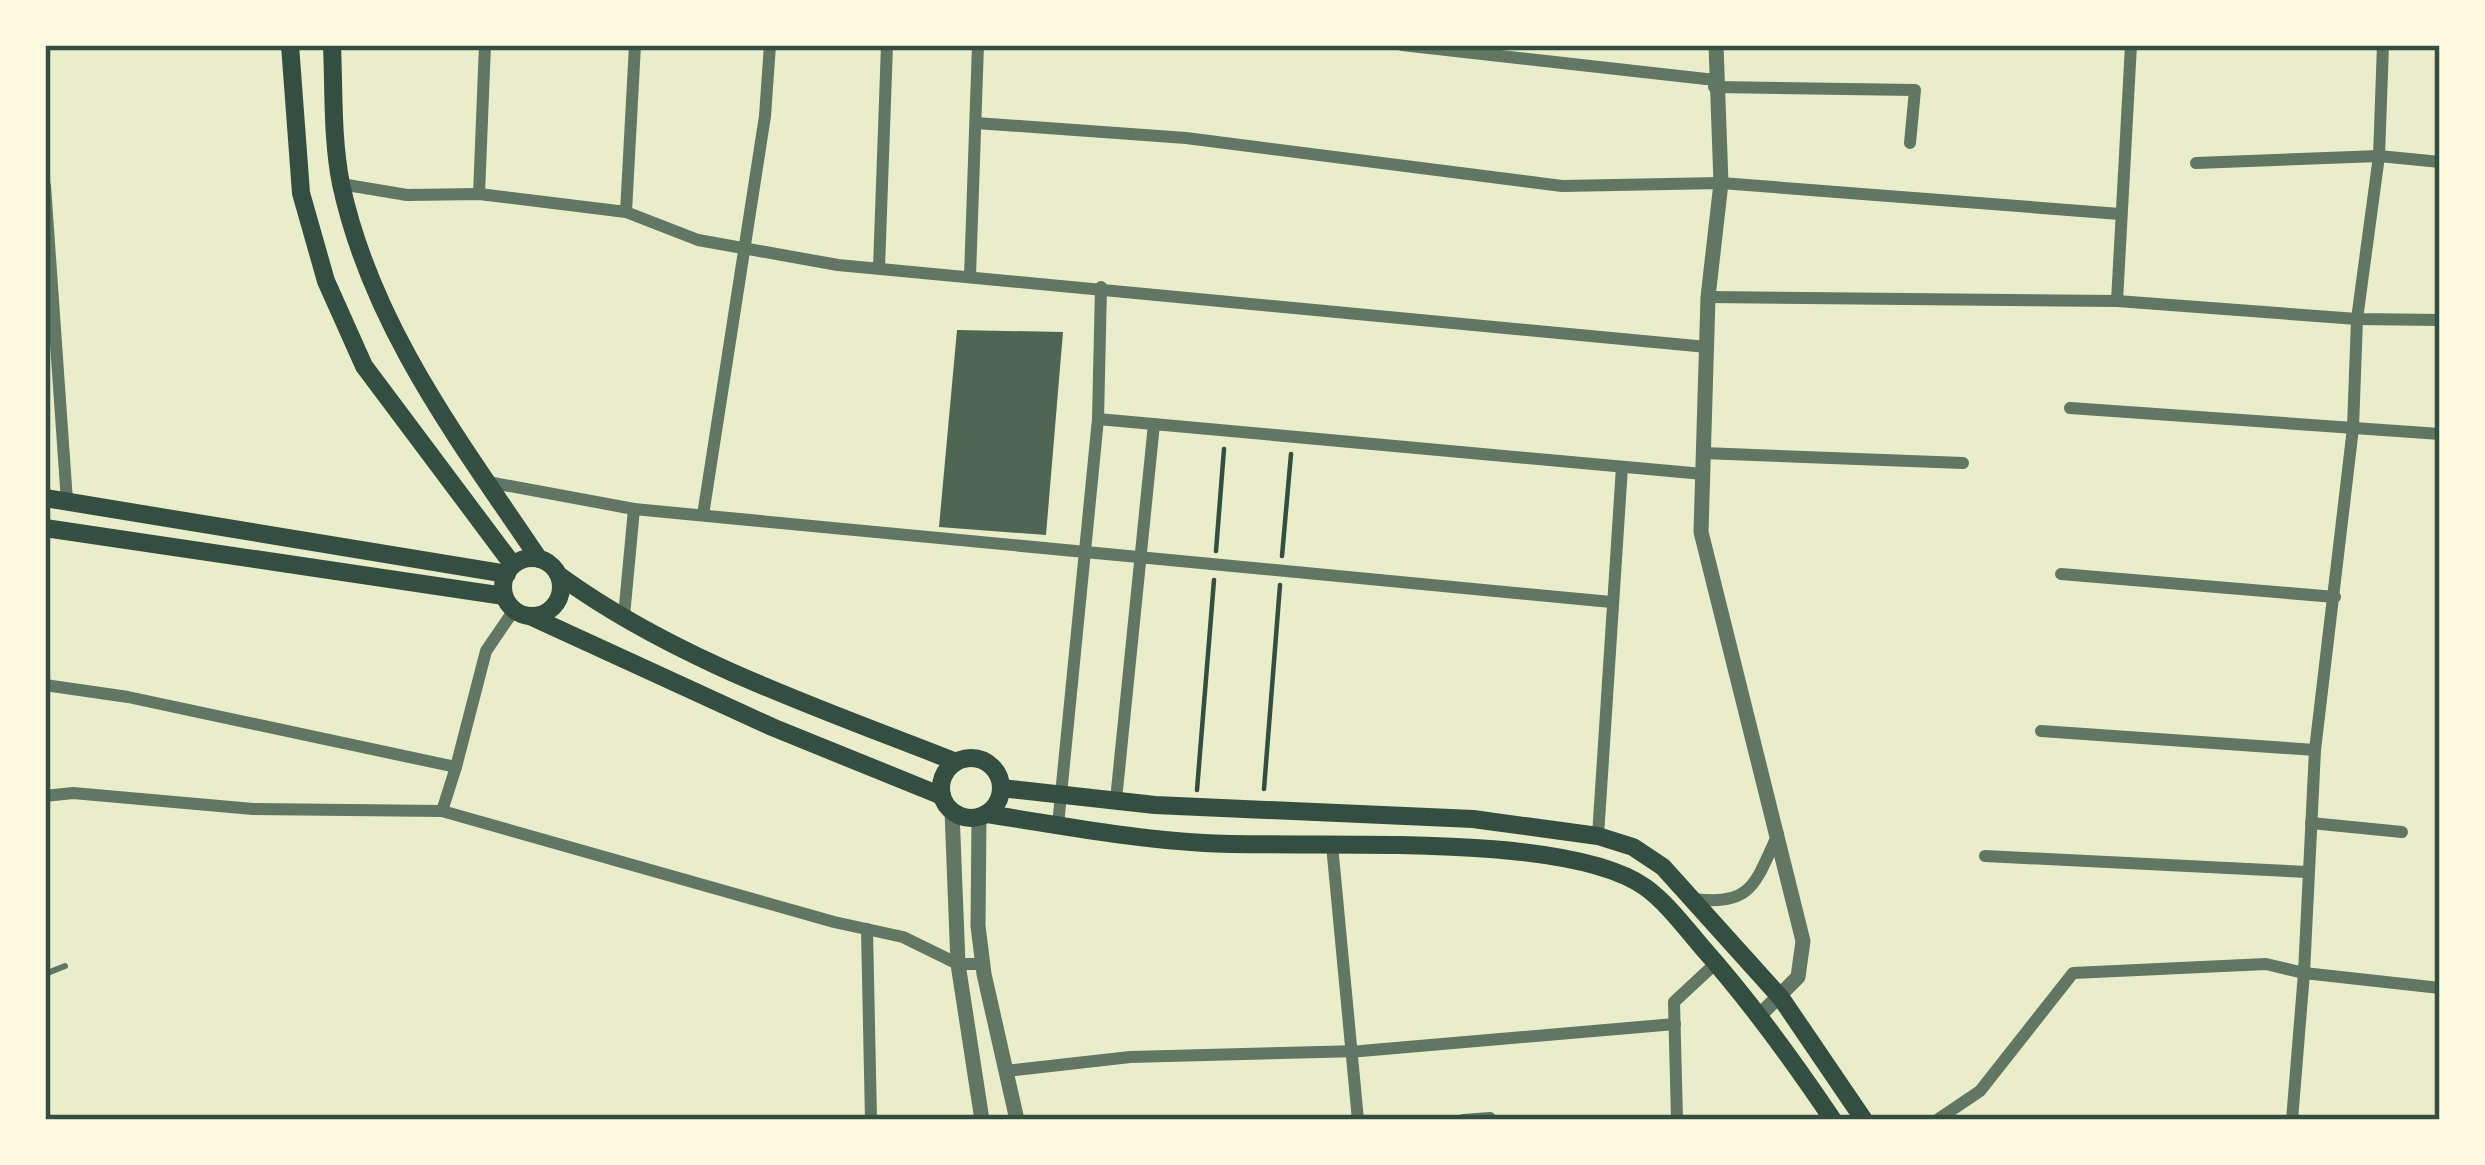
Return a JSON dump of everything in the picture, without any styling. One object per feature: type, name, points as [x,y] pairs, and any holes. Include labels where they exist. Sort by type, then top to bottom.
[{"type":"main road","points":[[290,45],[301,194],[326,281],[364,366],[510,570],[516,608]]},
{"type":"main road","points":[[332,45],[341,184],[388,322],[416,377],[539,559],[667,639],[788,696],[956,763]]},
{"type":"main road","points":[[45,498],[510,570]]},
{"type":"main road","points":[[45,528],[542,615],[560,599],[560,576]]},
{"type":"main road","points":[[510,570],[521,560],[539,559]]},
{"type":"main road","points":[[516,608],[947,804],[960,816],[1205,843],[1474,849],[1592,864],[1620,873],[1646,887],[1716,963],[1760,1015],[1833,1120]]},
{"type":"main road","points":[[947,804],[946,771],[971,758],[986,762],[997,773],[1001,788],[998,802],[983,816]]},
{"type":"main road","points":[[1001,788],[1155,805],[1451,818],[1598,836],[1633,847],[1664,867],[1780,998],[1864,1120]]},
{"type":"street","points":[[479,194],[485,45]]},
{"type":"street","points":[[626,212],[635,45]]},
{"type":"street","points":[[703,515],[766,116],[770,45]]},
{"type":"street","points":[[879,268],[886,45]]},
{"type":"street","points":[[970,276],[978,45]]},
{"type":"street","points":[[1402,45],[1714,83],[1916,90],[1910,143]]},
{"type":"street","points":[[1716,45],[1721,183],[1708,297],[1701,532],[1778,833],[1803,952],[1798,977],[1760,1015]]},
{"type":"street","points":[[2117,302],[2131,45]]},
{"type":"street","points":[[2292,1120],[2315,750],[2353,428],[2357,319],[2379,156],[2383,45]]},
{"type":"street","points":[[976,123],[1186,138],[1562,186],[1721,183],[2120,214]]},
{"type":"street","points":[[2196,163],[2379,156],[2440,162]]},
{"type":"street","points":[[341,184],[407,195],[479,194],[626,212],[698,240],[879,268],[1706,347]]},
{"type":"street","points":[[45,186],[67,501]]},
{"type":"street","points":[[1058,825],[1098,419],[1101,287]]},
{"type":"street","points":[[1708,297],[2117,302],[2357,319],[2440,320]]},
{"type":"street","points":[[2070,408],[2440,434]]},
{"type":"street","points":[[1098,419],[1702,474]]},
{"type":"street","points":[[1117,790],[1154,424]]},
{"type":"street","points":[[1703,453],[1963,463]]},
{"type":"street","points":[[1598,836],[1622,467]]},
{"type":"street","points":[[487,482],[634,509],[1611,602]]},
{"type":"street","points":[[624,616],[634,509]]},
{"type":"street","points":[[2061,574],[2335,597]]},
{"type":"street","points":[[442,812],[486,651],[516,608]]},
{"type":"street","points":[[45,686],[128,698],[456,767]]},
{"type":"street","points":[[2041,731],[2315,750]]},
{"type":"street","points":[[45,796],[73,793],[253,809],[442,812],[903,937],[958,964],[983,964]]},
{"type":"street","points":[[947,804],[958,964],[982,1120]]},
{"type":"street","points":[[983,816],[978,926],[1017,1120]]},
{"type":"street","points":[[2311,824],[2402,832]]},
{"type":"street","points":[[1694,899],[1726,902],[1745,894],[1778,833]]},
{"type":"street","points":[[1332,845],[1358,1120]]},
{"type":"street","points":[[1984,856],[2308,872]]},
{"type":"street","points":[[867,929],[871,1120]]},
{"type":"street","points":[[1677,1120],[1674,1002],[1716,963]]},
{"type":"street","points":[[1937,1120],[1980,1091],[2073,974],[2266,964],[2304,973],[2440,988]]},
{"type":"street","points":[[1006,1071],[1130,1057],[1351,1051],[1675,1024]]},
{"type":"street","points":[[1463,1120],[1490,1118]]},
{"type":"lane","points":[[45,974],[65,966]]},
{"type":"path","points":[[1196,796],[1226,431]]},
{"type":"path","points":[[1263,800],[1292,437]]},
{"type":"building","points":[[957,330],[1063,332],[1046,535],[939,527]]}]
